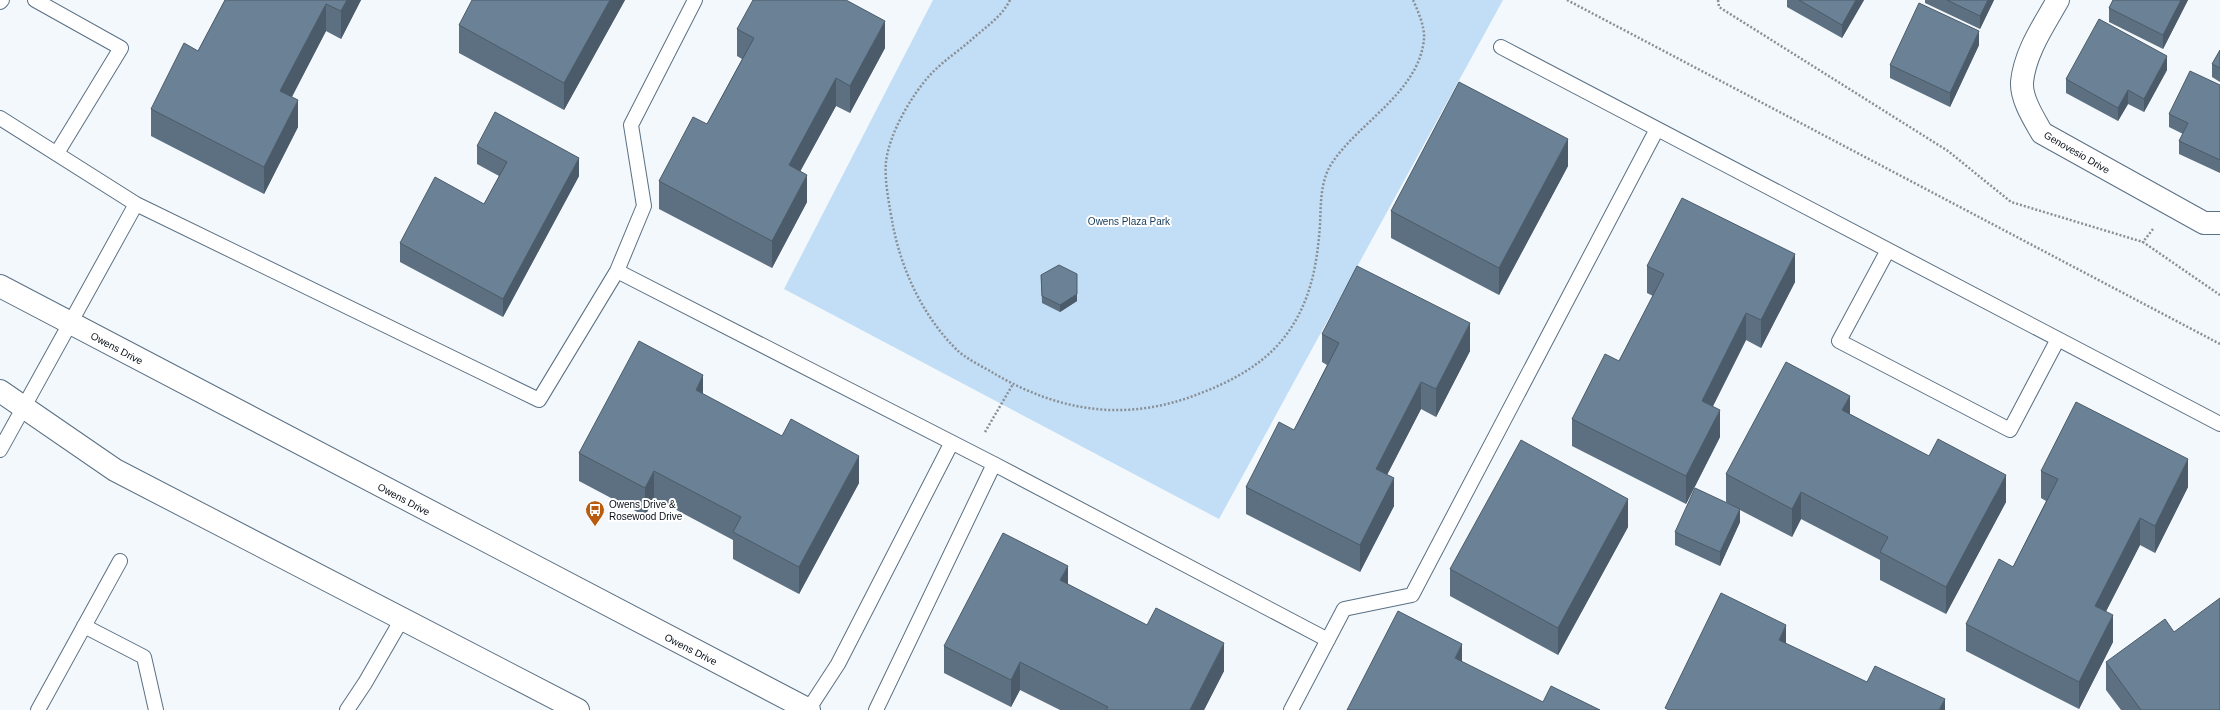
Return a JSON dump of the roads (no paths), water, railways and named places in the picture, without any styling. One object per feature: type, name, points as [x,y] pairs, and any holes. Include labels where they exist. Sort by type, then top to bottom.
[{"type":"street","name":"Genovesio Drive","points":[[2058,0],[2029,53],[2022,83],[2029,111],[2042,133],[2204,223],[2220,223]]},
{"type":"street","name":"Owens Drive","points":[[0,286],[808,710]]},
{"type":"street","points":[[0,392],[23,406],[114,470],[578,710]]},
{"type":"lane","points":[[35,0],[121,48],[57,153]]},
{"type":"lane","points":[[0,118],[136,204],[539,400],[617,271],[644,206],[631,125],[695,0]]},
{"type":"lane","points":[[1501,47],[2220,424]]},
{"type":"lane","points":[[1291,710],[1344,609],[1412,595],[1657,129]]},
{"type":"lane","points":[[0,450],[136,204]]},
{"type":"lane","points":[[1888,250],[1839,341],[1907,377],[2010,430],[2058,339]]},
{"type":"lane","points":[[617,271],[951,444],[994,464],[1328,640]]},
{"type":"lane","points":[[808,710],[838,664],[951,444]]},
{"type":"lane","points":[[876,710],[994,464]]},
{"type":"lane","points":[[38,710],[120,561]]},
{"type":"lane","points":[[347,710],[365,683],[402,619]]},
{"type":"lane","points":[[84,626],[144,657],[156,710]]},
{"type":"place","name":"Owens Drive & Rosewood Drive","points":[[595,527]]},
{"type":"park label","name":"Owens Plaza Park","points":[[1129,221]]}]
